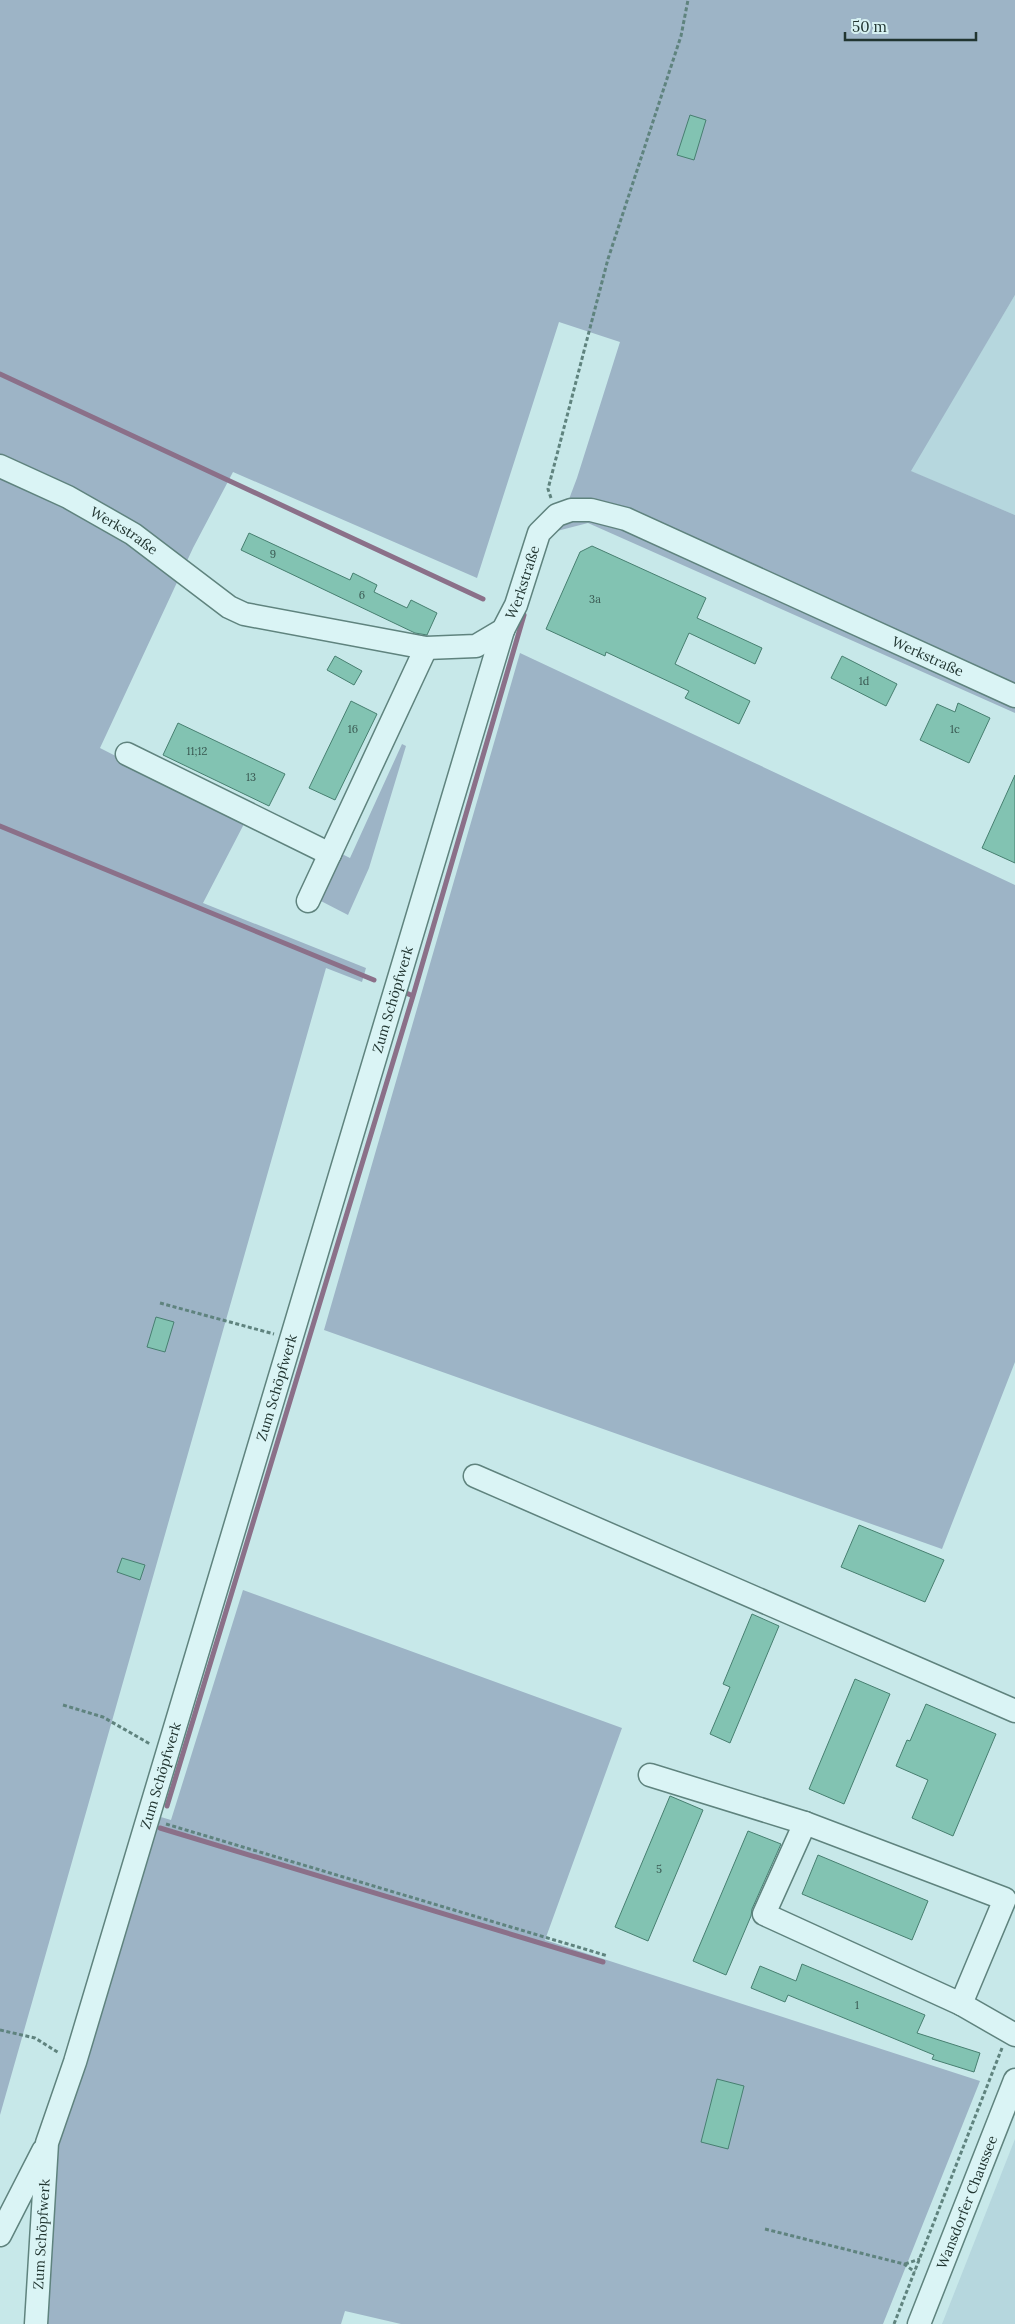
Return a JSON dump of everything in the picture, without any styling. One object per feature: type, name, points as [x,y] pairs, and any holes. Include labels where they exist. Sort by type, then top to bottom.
[{"type":"street","name":"Werkstraße","points":[[0,466],[68,497],[133,534],[229,606],[244,614],[426,648],[476,646],[503,630],[516,605],[539,533],[557,515],[571,510],[591,510],[626,520],[1015,696]]},
{"type":"street","name":"Zum Schöpfwerk","points":[[0,2235],[47,2143],[75,2062],[146,1818],[292,1339],[503,630]]},
{"type":"street","points":[[308,901],[426,648]]},
{"type":"street","points":[[127,754],[330,854]]},
{"type":"street","points":[[475,1476],[1015,1711]]},
{"type":"street","points":[[650,1775],[805,1823],[1005,1899],[961,2004]]},
{"type":"street","points":[[805,1823],[764,1914],[961,2004],[1011,2034]]},
{"type":"street","name":"Wansdorfer Chaussee","points":[[919,2324],[1015,2080]]},
{"type":"street","name":"Zum Schöpfwerk","points":[[36,2324],[47,2143]]},
{"type":"path","points":[[557,515],[548,489],[608,258],[681,36],[688,0]]},
{"type":"path","points":[[160,1303],[292,1339]]},
{"type":"path","points":[[63,1705],[103,1717],[149,1744],[168,1749]]},
{"type":"path","points":[[146,1818],[608,1956]]},
{"type":"path","points":[[0,2030],[35,2038],[75,2062]]},
{"type":"path","points":[[894,2324],[1011,2034]]},
{"type":"path","points":[[765,2229],[904,2264],[915,2272]]},
{"type":"path","points":[[904,2264],[920,2259]]},
{"type":"shaded area","points":[[0,0],[1015,0],[1015,295],[911,471],[1015,515],[1015,713],[588,523],[557,531],[577,478],[620,342],[559,322],[477,578],[233,472],[193,548],[100,748],[245,822],[203,903],[366,968],[362,982],[326,968],[0,2115]]},
{"type":"shaded area","points":[[1015,295],[1015,515],[910,471]]},
{"type":"shaded area","points":[[520,653],[1015,885],[1015,1362],[942,1549],[324,1330]]},
{"type":"shaded area","points":[[402,744],[406,746],[369,868],[348,915],[317,899],[338,852],[350,858]]},
{"type":"shaded area","points":[[243,1590],[622,1728],[545,1940],[980,2081],[883,2324],[401,2324],[345,2311],[341,2324],[44,2324],[57,2148],[154,1815],[171,1820]]},
{"type":"shaded area","points":[[1015,2139],[1015,2324],[942,2324]]},
{"type":"building","points":[[690,115],[706,120],[694,160],[677,155]]},
{"type":"building","points":[[249,533],[350,580],[353,573],[377,585],[374,592],[407,608],[411,600],[437,613],[427,635],[415,633],[241,550]]},
{"type":"building","points":[[592,546],[706,598],[697,618],[762,648],[755,664],[689,633],[675,664],[750,701],[739,724],[685,698],[689,691],[606,652],[605,656],[546,629],[580,552]]},
{"type":"building","points":[[335,656],[362,671],[354,685],[327,670]]},
{"type":"building","points":[[842,656],[897,684],[886,706],[831,678]]},
{"type":"building","points":[[351,701],[377,714],[335,800],[309,788]]},
{"type":"building","points":[[958,703],[990,718],[969,763],[920,740],[937,704],[955,712]]},
{"type":"building","points":[[178,723],[285,774],[269,806],[163,755]]},
{"type":"building","points":[[1015,775],[1015,863],[982,848]]},
{"type":"building","points":[[156,1317],[174,1322],[165,1352],[147,1347]]},
{"type":"building","points":[[859,1525],[944,1560],[925,1602],[841,1567]]},
{"type":"building","points":[[122,1558],[145,1565],[140,1580],[117,1572]]},
{"type":"building","points":[[752,1614],[779,1626],[730,1743],[710,1734],[730,1687],[723,1684]]},
{"type":"building","points":[[855,1679],[890,1694],[844,1804],[809,1789]]},
{"type":"building","points":[[926,1704],[996,1734],[953,1836],[912,1818],[928,1780],[896,1766],[907,1740],[910,1741]]},
{"type":"building","points":[[670,1796],[703,1810],[648,1941],[615,1927]]},
{"type":"building","points":[[748,1831],[781,1844],[752,1909],[751,1916],[726,1975],[693,1961]]},
{"type":"building","points":[[818,1855],[928,1901],[912,1940],[802,1894]]},
{"type":"building","points":[[802,1964],[925,2015],[917,2033],[980,2053],[974,2072],[932,2059],[934,2055],[788,1995],[785,2002],[751,1988],[760,1966],[796,1981]]},
{"type":"building","points":[[717,2079],[744,2086],[728,2149],[701,2142]]},
{"type":"waterway","points":[[0,374],[483,599]]},
{"type":"waterway","points":[[413,996],[524,615]]},
{"type":"waterway","points":[[0,826],[374,980]]},
{"type":"waterway","points":[[167,1806],[413,996],[404,992]]},
{"type":"waterway","points":[[160,1828],[603,1962]]}]
